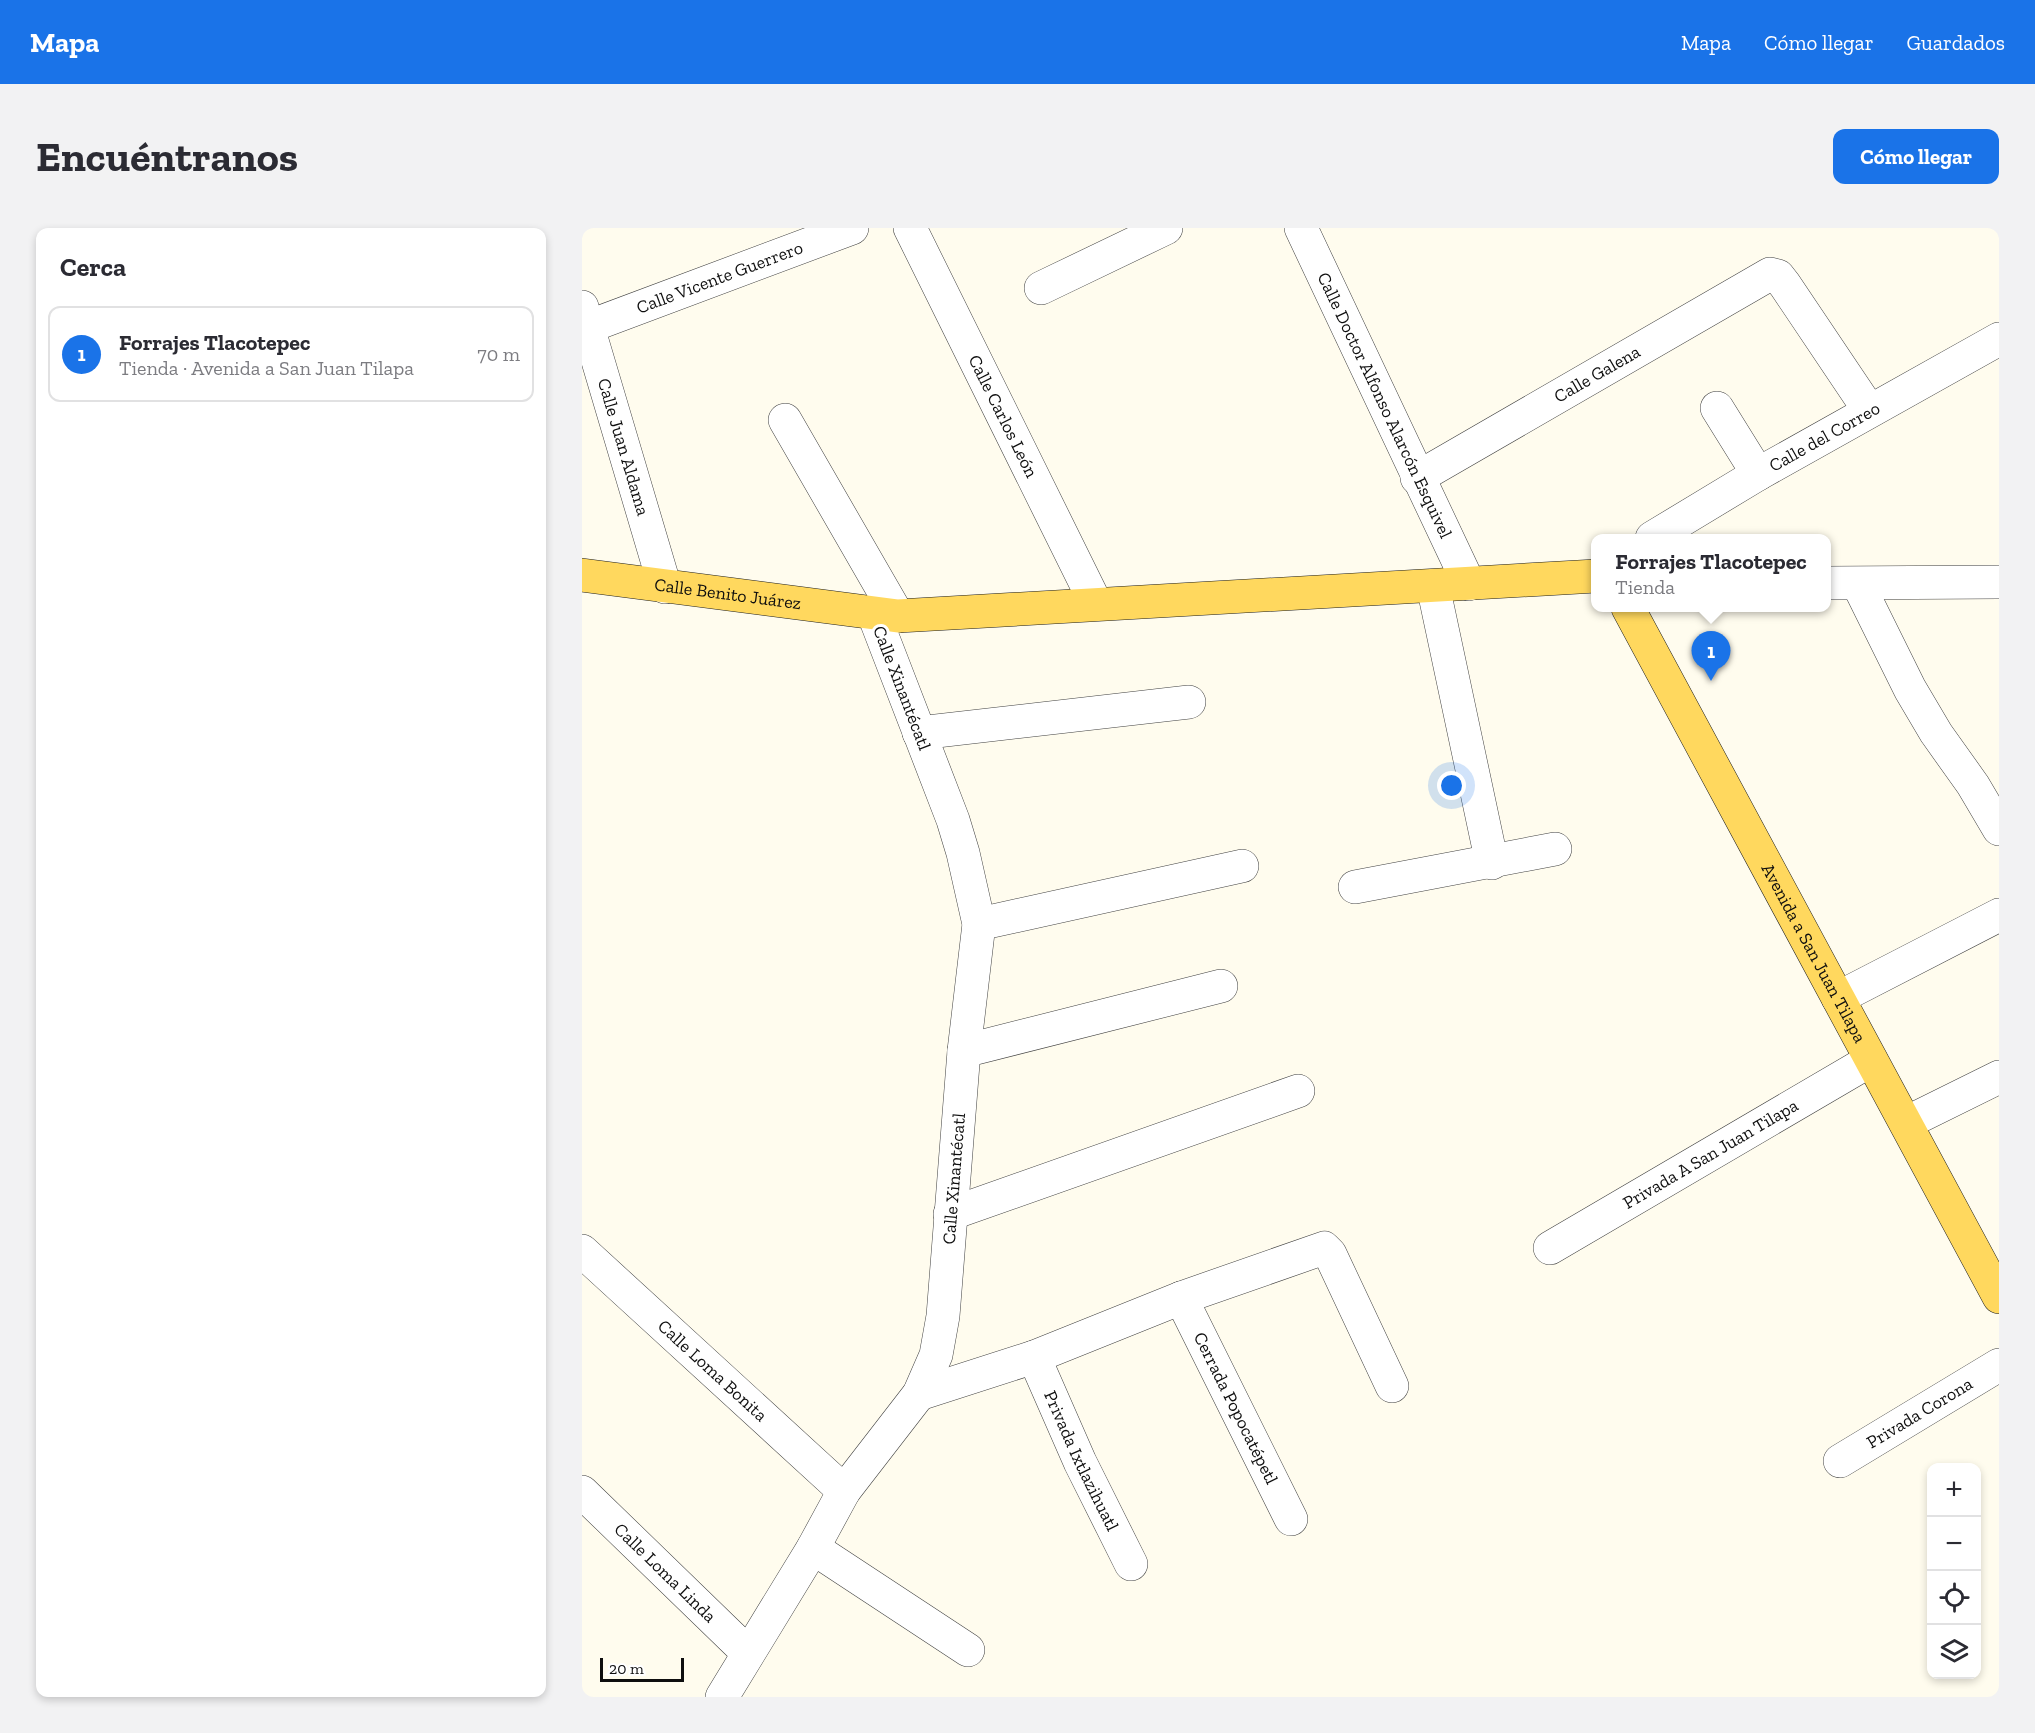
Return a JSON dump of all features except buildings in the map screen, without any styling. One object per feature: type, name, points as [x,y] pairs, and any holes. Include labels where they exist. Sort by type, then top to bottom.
[{"type":"main road","name":"Calle Benito Juárez","points":[[582,575],[886,615],[1591,576]]},
{"type":"main road","name":"Avenida a San Juan Tilapa","points":[[1630,612],[1999,1297]]},
{"type":"street","name":"Calle Vicente Guerrero","points":[[584,321],[852,228]]},
{"type":"street","name":"Calle Carlos León","points":[[910,228],[1096,604]]},
{"type":"street","points":[[1041,288],[1166,228]]},
{"type":"street","name":"Calle Doctor Alfonso Alarcón Esquivel","points":[[1301,228],[1468,584]]},
{"type":"street","name":"Calle Galena","points":[[1417,477],[1770,274],[1778,276],[1869,410]]},
{"type":"street","name":"Calle Juan Aldama","points":[[584,321],[665,587]]},
{"type":"street","name":"Calle del Correo","points":[[1659,534],[1869,410],[1999,339]]},
{"type":"street","points":[[1718,408],[1758,474]]},
{"type":"street","name":"Calle Xinantécatl","points":[[722,1697],[813,1548],[844,1491],[919,1395],[936,1355],[943,1316],[964,1051],[978,924],[963,853],[918,733],[886,615],[785,420]]},
{"type":"street","points":[[1842,584],[1999,582]]},
{"type":"street","points":[[1842,584],[1936,733],[1973,785],[1999,829]]},
{"type":"street","points":[[1433,586],[1492,863]]},
{"type":"street","points":[[918,733],[1189,702]]},
{"type":"street","points":[[1355,887],[1492,863],[1555,849]]},
{"type":"street","points":[[978,924],[1242,866]]},
{"type":"street","points":[[1838,998],[1999,915]]},
{"type":"street","points":[[964,1051],[1221,986]]},
{"type":"street","name":"Privada A San Juan Tilapa","points":[[1550,1248],[1871,1060]]},
{"type":"street","points":[[1906,1123],[1999,1077]]},
{"type":"street","points":[[950,1214],[1298,1091]]},
{"type":"street","points":[[919,1395],[1034,1357],[1181,1298],[1324,1248],[1330,1254],[1392,1386]]},
{"type":"street","name":"Calle Loma Bonita","points":[[582,1251],[844,1491]]},
{"type":"street","name":"Cerrada Popocatépetl","points":[[1181,1298],[1291,1519]]},
{"type":"street","name":"Privada Ixtlazihuatl","points":[[1034,1357],[1080,1462],[1131,1564]]},
{"type":"street","name":"Privada Corona","points":[[1840,1461],[1999,1365]]},
{"type":"street","name":"Calle Loma Linda","points":[[582,1492],[748,1653]]},
{"type":"street","points":[[813,1548],[968,1650]]},
{"type":"place","name":"Forrajes Tlacotepec","points":[[1711,681]]}]
